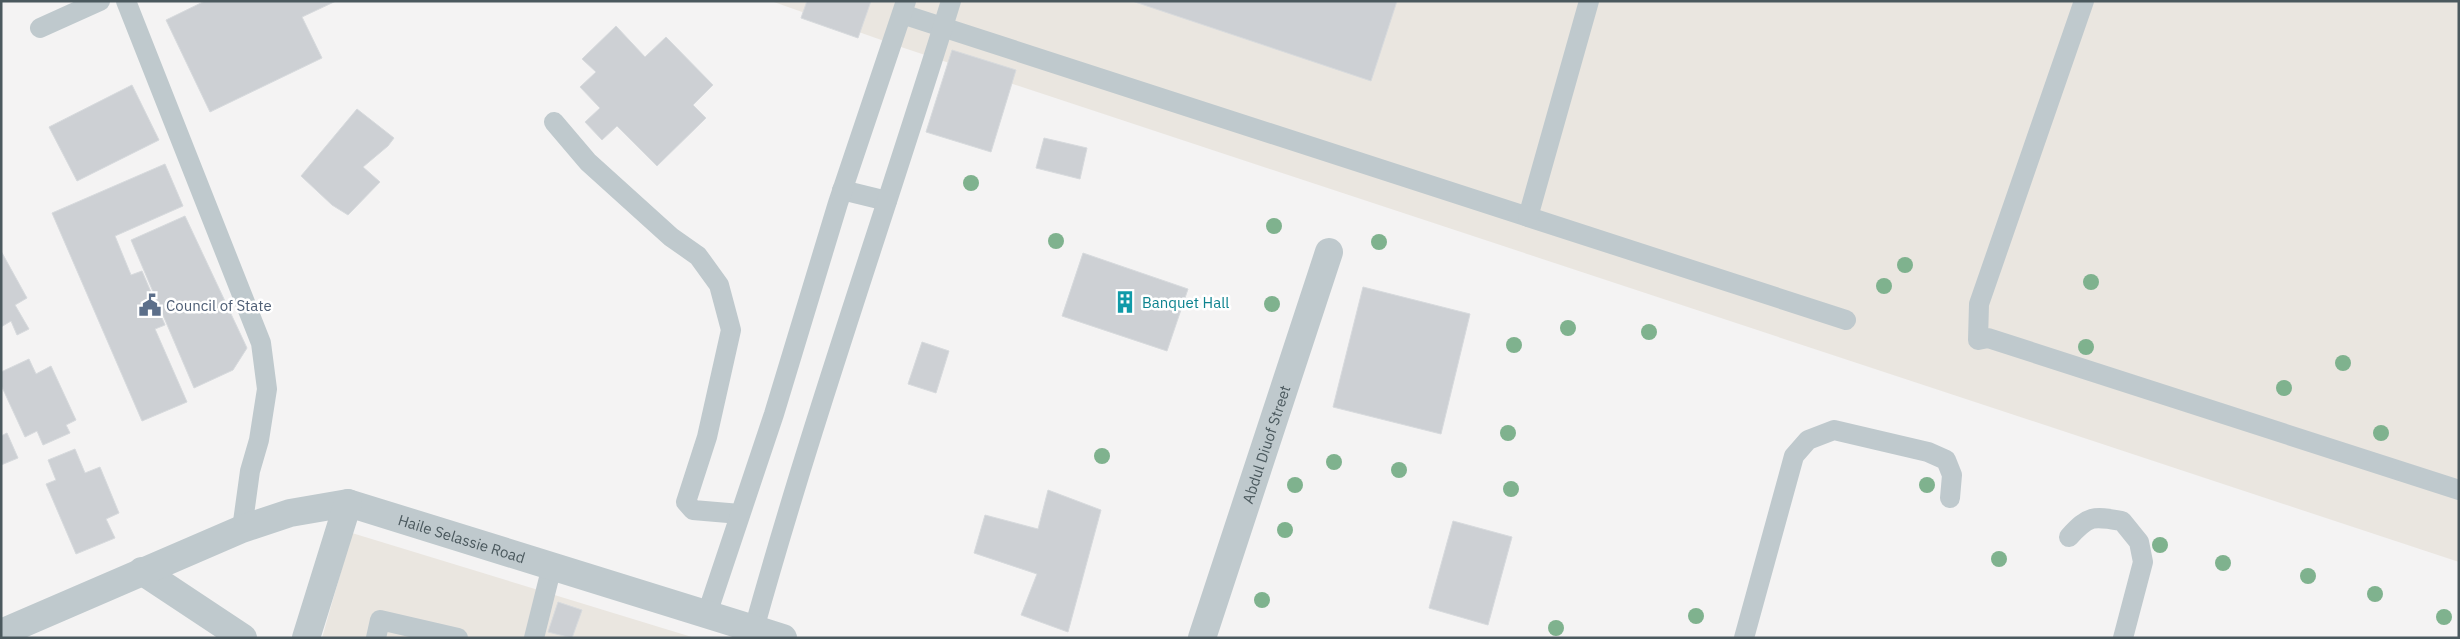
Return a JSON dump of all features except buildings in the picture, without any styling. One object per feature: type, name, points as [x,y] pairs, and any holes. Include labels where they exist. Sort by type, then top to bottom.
[{"type":"street","name":"Abdul Diuof Street","points":[[1202,638],[1329,252]]},
{"type":"street","name":"Haile Selassie Road","points":[[1,632],[242,529],[290,513],[348,503],[783,638]]},
{"type":"street","points":[[306,638],[348,503]]},
{"type":"street","points":[[142,571],[243,638]]},
{"type":"lane","points":[[40,28],[100,1]]},
{"type":"lane","points":[[126,1],[261,342],[267,388],[258,440],[250,470],[242,529]]},
{"type":"lane","points":[[754,628],[785,516],[951,1]]},
{"type":"lane","points":[[1528,217],[1589,1]]},
{"type":"lane","points":[[2084,1],[1979,304],[1978,340],[1988,338],[2459,490]]},
{"type":"lane","points":[[707,614],[774,414],[842,190],[904,8],[943,27],[1846,320]]},
{"type":"lane","points":[[554,122],[588,162],[671,238],[698,256],[719,285],[731,330],[707,437],[686,502],[692,510],[740,514]]},
{"type":"lane","points":[[842,190],[887,201]]},
{"type":"lane","points":[[1744,638],[1794,456],[1808,440],[1834,430],[1928,452],[1946,460],[1952,475],[1950,498]]},
{"type":"lane","points":[[2069,537],[2081,524],[2097,516],[2122,520],[2139,542],[2143,562],[2123,638]]},
{"type":"lane","points":[[534,638],[552,566]]},
{"type":"lane","points":[[376,638],[380,620],[458,638]]},
{"type":"shaded area","points":[[771,1],[2459,1],[2459,562],[904,48]]},
{"type":"shaded area","points":[[352,533],[695,638],[322,638]]},
{"type":"place","name":"Banquet Hall","points":[[1125,302]]},
{"type":"place","name":"Council of State","points":[[150,305]]}]
